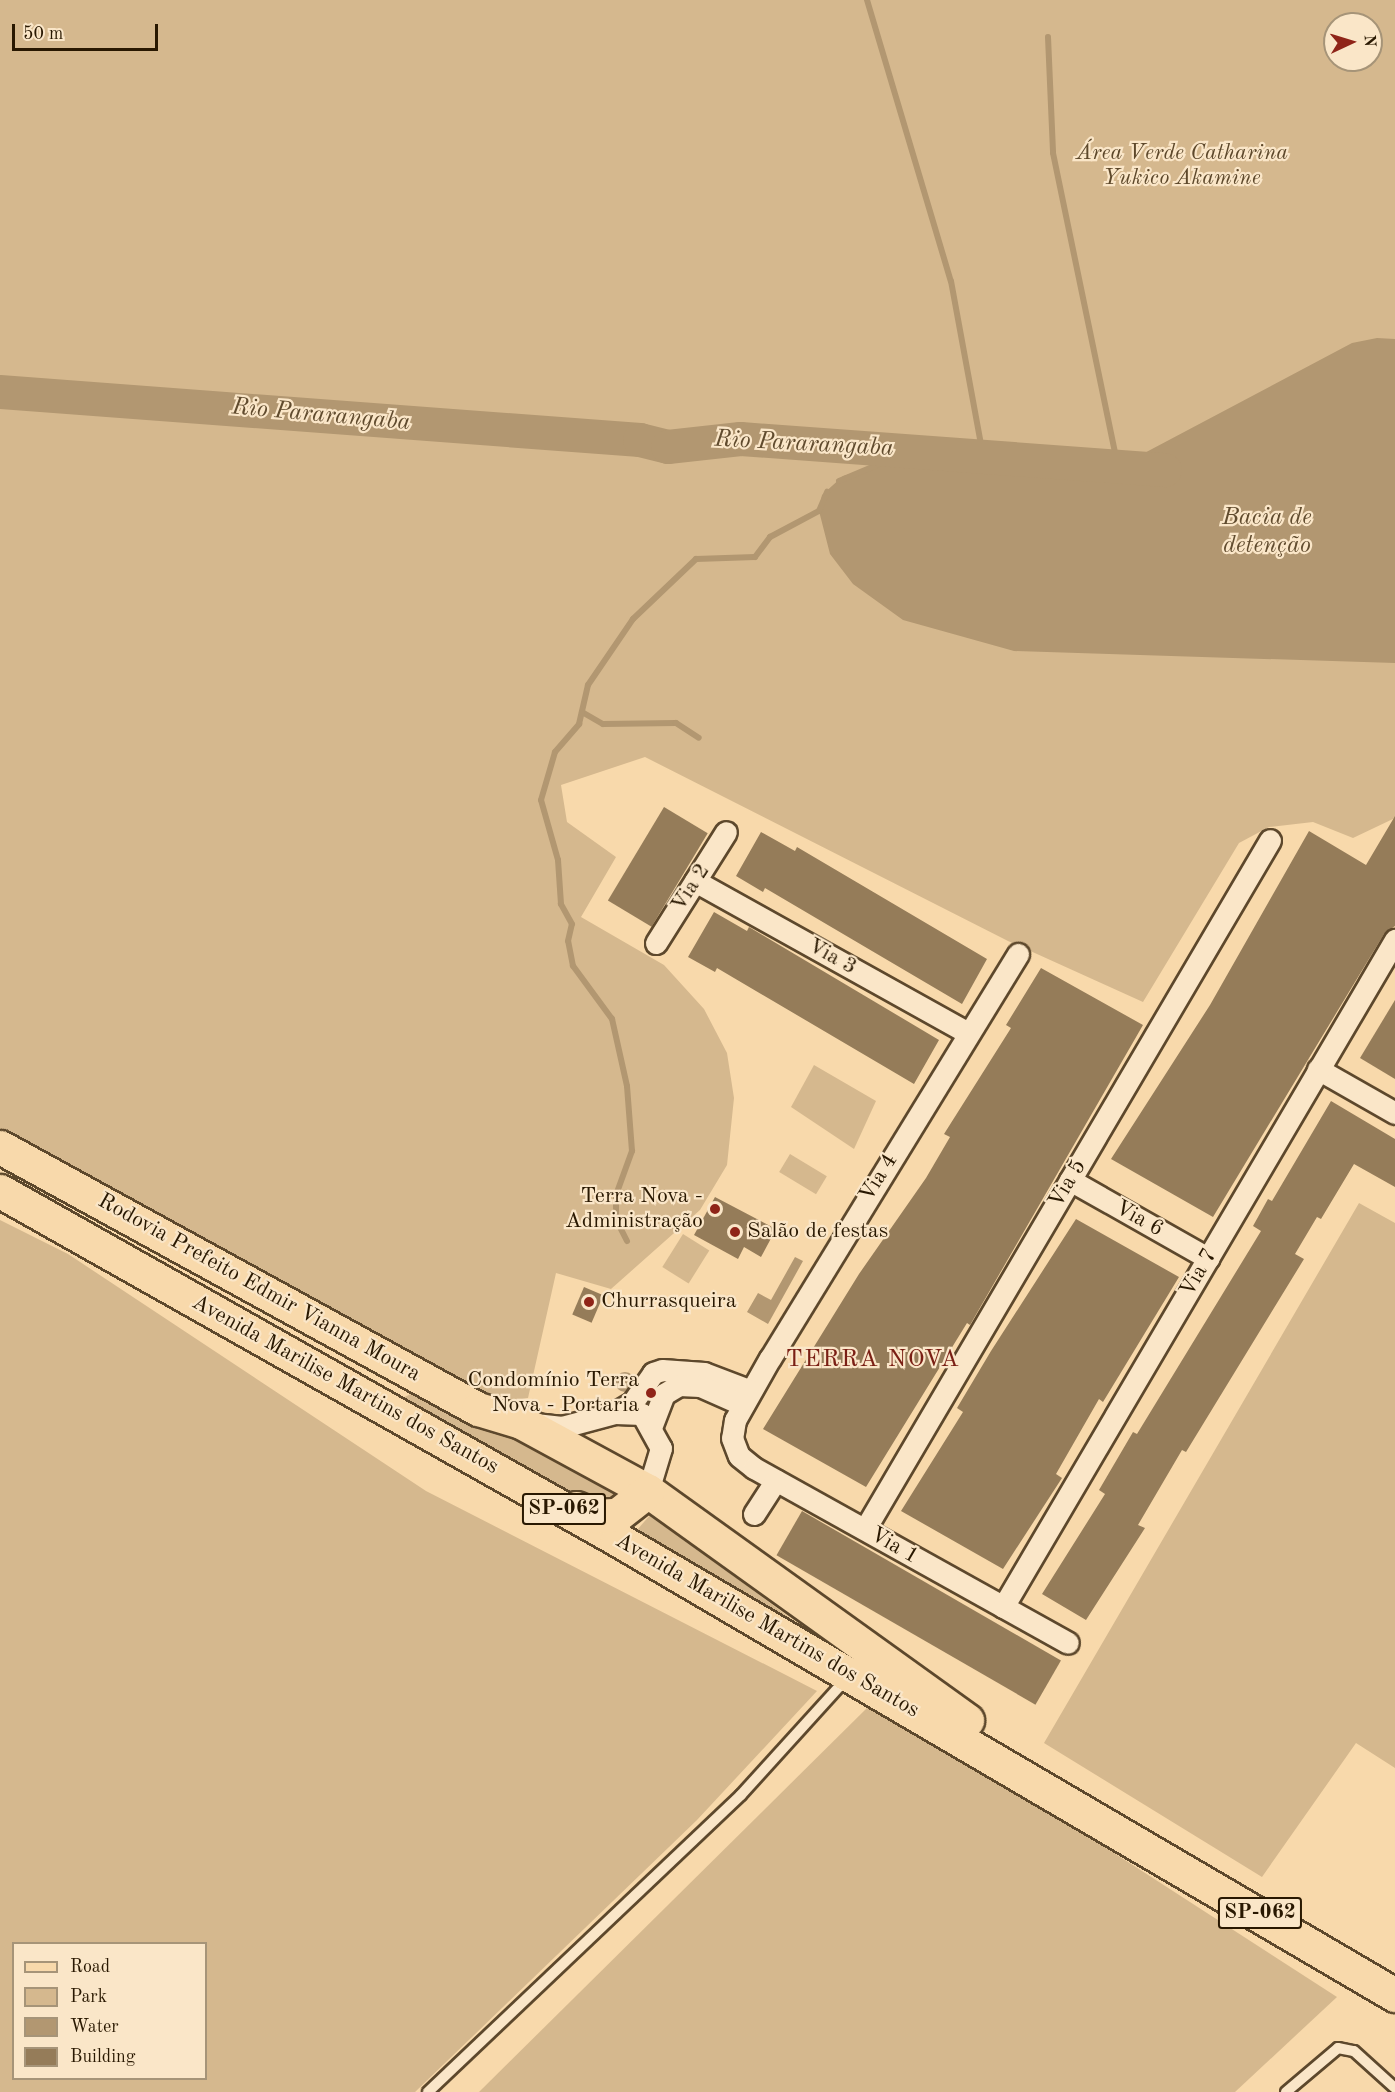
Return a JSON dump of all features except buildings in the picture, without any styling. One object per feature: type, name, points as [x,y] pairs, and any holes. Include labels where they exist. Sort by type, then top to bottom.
[{"type":"main road","name":"Rodovia Prefeito Edmir Vianna Moura","points":[[0,1147],[478,1409],[520,1422]]},
{"type":"main road","name":"Avenida Marilise Martins dos Santos","points":[[0,1191],[521,1484],[851,1674],[1125,1832],[1395,1995]]},
{"type":"main road","name":"Avenida Marilise Martins dos Santos","points":[[520,1422],[648,1491],[1125,1832]]},
{"type":"main road","points":[[521,1484],[606,1517],[648,1491]]},
{"type":"street","name":"Via 2","points":[[656,943],[726,832]]},
{"type":"street","name":"Via 5","points":[[865,1529],[1270,840]]},
{"type":"street","name":"Via 3","points":[[695,881],[968,1033]]},
{"type":"street","name":"Via 7","points":[[1003,1607],[1395,940]]},
{"type":"street","name":"Via 4","points":[[732,1438],[747,1398],[1018,954]]},
{"type":"street","points":[[1318,1069],[1395,1113]]},
{"type":"street","name":"Via 6","points":[[1070,1180],[1208,1258]]},
{"type":"street","points":[[520,1422],[562,1427],[615,1413],[633,1402],[653,1373],[662,1370],[704,1373],[747,1398]]},
{"type":"street","points":[[652,1425],[664,1394],[679,1385],[700,1386],[747,1398]]},
{"type":"street","points":[[615,1413],[642,1414],[652,1425],[661,1448],[648,1491]]},
{"type":"street","name":"Via 1","points":[[732,1438],[739,1456],[776,1480],[1068,1643]]},
{"type":"street","points":[[754,1514],[776,1480]]},
{"type":"lane","points":[[428,2092],[741,1795],[851,1674]]},
{"type":"lane","points":[[1286,2092],[1338,2048],[1354,2051],[1395,2088]]},
{"type":"green space","name":"Área Verde Catharina Yukico Akamine","points":[[0,0],[1395,0],[1395,485],[1118,466],[1395,489],[1395,818],[1353,838],[1313,822],[1269,827],[1239,843],[1143,1002],[1008,941],[645,757],[561,785],[567,822],[616,857],[581,917],[664,965],[704,1009],[727,1053],[734,1098],[727,1165],[700,1210],[611,1289],[556,1273],[528,1398],[478,1407],[0,1151]]},
{"type":"green space","points":[[814,1065],[876,1101],[854,1149],[791,1107]]},
{"type":"green space","points":[[790,1154],[827,1176],[816,1194],[779,1172]]},
{"type":"green space","points":[[1359,1203],[1395,1223],[1395,1768],[1356,1743],[1262,1877],[1044,1743]]},
{"type":"green space","points":[[0,1220],[68,1254],[426,1491],[817,1691],[697,1820],[415,2092],[0,2092]]},
{"type":"green space","points":[[683,1234],[709,1250],[689,1284],[662,1267]]},
{"type":"green space","points":[[413,1393],[530,1435],[629,1492],[598,1505],[525,1472],[394,1402]]},
{"type":"green space","points":[[651,1514],[798,1624],[796,1628],[637,1530]]},
{"type":"green space","points":[[868,1707],[1111,1851],[1337,1997],[1235,2092],[479,2092]]},
{"type":"water","name":"Bacia de detenção","points":[[1377,338],[1395,339],[1395,663],[1014,651],[903,620],[853,584],[830,554],[819,511],[822,495],[843,476],[931,451],[1118,467],[1352,343]]},
{"type":"water","points":[[795,1257],[803,1261],[768,1324],[747,1312],[758,1293],[771,1300]]},
{"type":"water","points":[[621,1372],[629,1372],[635,1378],[635,1386],[629,1392],[621,1392],[615,1386],[615,1378]]},
{"type":"waterway","points":[[867,0],[951,281],[983,456]]},
{"type":"waterway","points":[[1048,37],[1053,153],[1118,467]]},
{"type":"waterway","name":"Rio Pararangaba","points":[[0,392],[640,440],[668,447],[741,439],[1165,470]]},
{"type":"waterway","name":"Rio Pararangaba","points":[[894,460],[931,451]]},
{"type":"waterway","points":[[839,481],[884,462]]},
{"type":"waterway","points":[[627,1241],[616,1219],[616,1195],[632,1151],[627,1086],[612,1019],[573,966],[568,941],[572,924],[561,904],[558,860],[541,800],[555,752],[579,724],[588,685],[633,619],[696,559],[755,557],[770,537],[819,511],[827,492]]},
{"type":"waterway","points":[[582,712],[603,724],[676,723],[699,738]]},
{"type":"place","name":"Terra Nova - Administração","points":[[715,1209]]},
{"type":"place","name":"Salão de festas","points":[[735,1232]]},
{"type":"place","name":"Churrasqueira","points":[[589,1302]]},
{"type":"place","name":"Condomínio Terra Nova - Portaria","points":[[651,1393]]},
{"type":"district","name":"TERRA NOVA","points":[[873,1361]]}]
